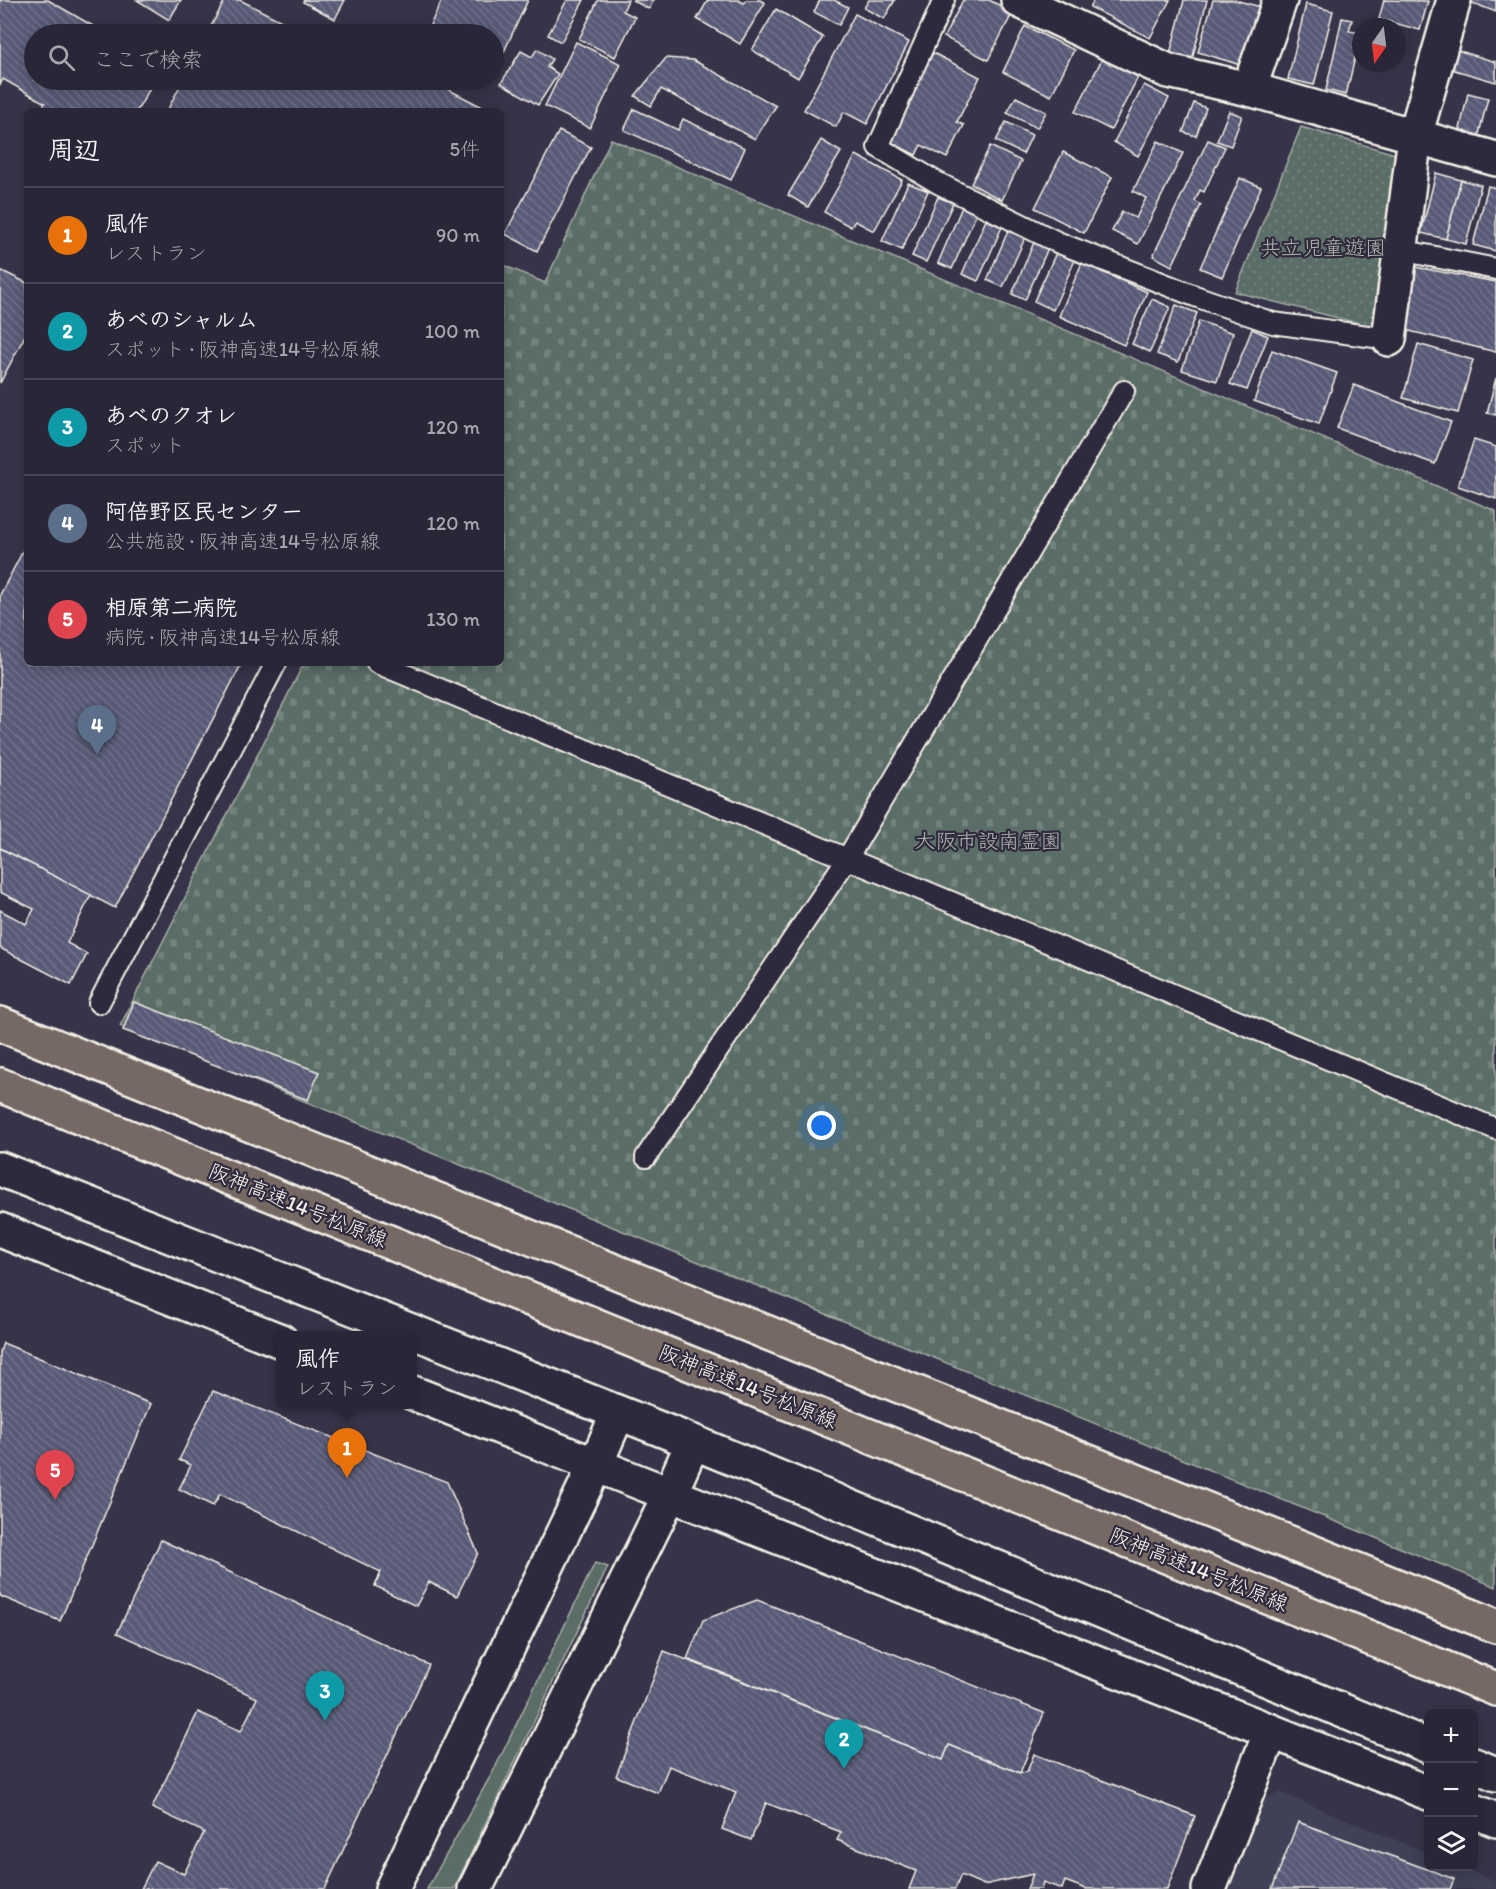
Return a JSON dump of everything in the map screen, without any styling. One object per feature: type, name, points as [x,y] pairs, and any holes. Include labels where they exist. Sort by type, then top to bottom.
[{"type":"highway","points":[[0,1024],[1496,1626]]},
{"type":"highway","name":"阪神高速14号松原線","points":[[0,1085],[1496,1689]]},
{"type":"street","points":[[1249,89],[1280,0]]},
{"type":"street","points":[[1389,339],[1415,136],[1454,0]]},
{"type":"street","points":[[1039,4],[1168,71],[1249,89],[1496,159]]},
{"type":"street","points":[[3,1178],[403,1331]]},
{"type":"street","points":[[0,1230],[276,1339]]},
{"type":"street","points":[[417,1336],[693,1442],[1424,1744]]},
{"type":"street","points":[[417,1396],[1424,1791]]},
{"type":"street","points":[[392,1889],[595,1466],[618,1413]]},
{"type":"street","points":[[475,1889],[669,1496],[693,1442]]},
{"type":"street","points":[[1209,1889],[1271,1731]]},
{"type":"street","points":[[1478,1767],[1496,1774]]},
{"type":"street","points":[[1478,1813],[1496,1820]]},
{"type":"lane","points":[[944,0],[878,147],[938,183],[1057,242],[1196,296],[1274,323],[1389,339]]},
{"type":"lane","points":[[1400,250],[1496,269]]},
{"type":"lane","points":[[646,1157],[847,859],[1124,391]]},
{"type":"lane","points":[[99,1004],[274,666]]},
{"type":"lane","points":[[384,666],[1496,1129]]},
{"type":"shaded area","points":[[1279,1792],[1424,1851],[1424,1871],[1471,1871],[1496,1881],[1496,1889],[1229,1889],[1263,1800]]},
{"type":"green space","name":"共立児童遊園","points":[[1301,127],[1399,155],[1378,328],[1235,292]]},
{"type":"green space","name":"大阪市設南霊園","points":[[611,139],[1496,511],[1496,1587],[120,1026],[302,666],[504,666],[504,265],[545,283]]},
{"type":"green space","points":[[595,1563],[608,1567],[454,1889],[427,1889],[495,1768]]},
{"type":"building","points":[[0,0],[48,0],[90,24],[24,24],[24,90],[149,90],[139,108],[42,108],[45,103],[3,79],[0,85]]},
{"type":"building","points":[[137,0],[181,0],[169,20]]},
{"type":"building","points":[[225,0],[240,0],[287,24],[212,24]]},
{"type":"building","points":[[304,0],[345,0],[335,19],[303,2]]},
{"type":"building","points":[[442,0],[528,0],[504,52],[504,24],[431,24]]},
{"type":"building","points":[[567,0],[584,0],[561,42],[548,35]]},
{"type":"building","points":[[598,0],[628,0],[623,11],[635,17],[615,57],[579,39]]},
{"type":"building","points":[[632,0],[654,0],[649,9]]},
{"type":"building","points":[[708,0],[738,0],[744,3],[746,0],[760,0],[765,3],[740,44],[697,19]]},
{"type":"building","points":[[820,0],[834,0],[848,7],[839,25],[814,12]]},
{"type":"building","points":[[869,0],[895,0],[884,19],[864,8]]},
{"type":"building","points":[[963,0],[989,0],[1013,12],[988,60],[944,37]]},
{"type":"building","points":[[1094,0],[1170,0],[1150,38],[1090,7]]},
{"type":"building","points":[[1184,0],[1207,0],[1191,64],[1169,58]]},
{"type":"building","points":[[1213,0],[1235,0],[1268,9],[1244,66],[1198,52]]},
{"type":"building","points":[[1384,0],[1428,1],[1420,30],[1406,26],[1406,18],[1379,18]]},
{"type":"building","points":[[1471,0],[1496,0],[1496,12],[1470,2]]},
{"type":"building","points":[[1306,4],[1333,11],[1314,85],[1288,79]]},
{"type":"building","points":[[776,9],[823,37],[798,78],[752,50]]},
{"type":"building","points":[[855,14],[909,42],[867,124],[844,112],[836,127],[804,110]]},
{"type":"building","points":[[1342,18],[1352,20],[1349,31],[1352,32],[1352,70],[1346,95],[1326,90]]},
{"type":"building","points":[[1025,26],[1074,50],[1051,96],[1003,72]]},
{"type":"building","points":[[576,42],[621,64],[590,128],[545,106]]},
{"type":"building","points":[[1450,48],[1496,62],[1496,82],[1444,67]]},
{"type":"building","points":[[537,49],[552,59],[547,67],[558,74],[538,105],[504,85],[504,78],[521,51],[532,57]]},
{"type":"building","points":[[933,53],[980,77],[957,122],[964,125],[947,158],[921,145],[916,155],[888,141]]},
{"type":"building","points":[[1103,57],[1139,75],[1111,130],[1075,112]]},
{"type":"building","points":[[666,58],[693,60],[776,106],[755,139],[661,89],[651,106],[635,96]]},
{"type":"building","points":[[1144,85],[1169,98],[1138,156],[1114,142]]},
{"type":"building","points":[[178,90],[449,90],[484,108],[169,108]]},
{"type":"building","points":[[1468,93],[1488,98],[1477,142],[1458,138]]},
{"type":"building","points":[[1016,97],[1046,112],[1037,128],[1007,113]]},
{"type":"building","points":[[1194,103],[1206,108],[1196,136],[1183,132]]},
{"type":"building","points":[[634,109],[678,130],[683,119],[745,148],[731,180],[624,130]]},
{"type":"building","points":[[1229,111],[1242,116],[1231,146],[1217,141]]},
{"type":"building","points":[[1006,122],[1032,135],[1023,154],[996,141]]},
{"type":"building","points":[[559,131],[591,147],[537,251],[505,234]]},
{"type":"building","points":[[821,140],[841,152],[808,207],[788,195]]},
{"type":"building","points":[[1208,140],[1225,147],[1204,192],[1200,190],[1195,201],[1201,205],[1172,266],[1153,256]]},
{"type":"building","points":[[1158,141],[1183,153],[1138,244],[1112,231],[1122,212],[1136,218],[1146,198],[1133,191]]},
{"type":"building","points":[[990,146],[1021,161],[1002,200],[971,184]]},
{"type":"building","points":[[1063,152],[1112,177],[1084,233],[1035,208]]},
{"type":"building","points":[[856,155],[902,180],[874,231],[855,221],[851,227],[824,212]]},
{"type":"building","points":[[1436,173],[1461,180],[1446,239],[1421,233]]},
{"type":"building","points":[[1240,178],[1261,187],[1222,277],[1200,268]]},
{"type":"building","points":[[1461,180],[1481,185],[1466,244],[1446,239]]},
{"type":"building","points":[[908,183],[928,191],[902,250],[882,241]]},
{"type":"building","points":[[1488,186],[1496,188],[1496,251],[1473,245]]},
{"type":"building","points":[[938,197],[953,203],[926,262],[912,256]]},
{"type":"building","points":[[962,207],[976,214],[952,269],[938,263]]},
{"type":"building","points":[[986,220],[1002,227],[978,281],[962,274]]},
{"type":"building","points":[[1008,231],[1025,238],[1003,287],[987,280]]},
{"type":"building","points":[[1035,240],[1049,246],[1025,300],[1012,294]]},
{"type":"building","points":[[1056,253],[1075,260],[1053,310],[1034,301]]},
{"type":"building","points":[[1082,263],[1147,292],[1124,345],[1059,316]]},
{"type":"building","points":[[1415,267],[1496,282],[1496,352],[1405,330]]},
{"type":"building","points":[[0,270],[24,282],[24,338],[0,383]]},
{"type":"building","points":[[1152,299],[1170,307],[1150,352],[1132,344]]},
{"type":"building","points":[[1176,305],[1197,313],[1178,362],[1157,354]]},
{"type":"building","points":[[1199,321],[1233,333],[1217,381],[1182,370]]},
{"type":"building","points":[[1252,329],[1268,336],[1247,390],[1230,384]]},
{"type":"building","points":[[1418,344],[1473,360],[1458,413],[1403,398]]},
{"type":"building","points":[[1272,350],[1337,373],[1319,424],[1254,401]]},
{"type":"building","points":[[1496,378],[1496,415],[1487,413]]},
{"type":"building","points":[[1354,385],[1451,422],[1435,464],[1337,428]]},
{"type":"building","points":[[1474,440],[1496,447],[1496,499],[1458,486]]},
{"type":"building","points":[[24,549],[24,666],[240,666],[115,908],[0,848],[0,595]]},
{"type":"building","points":[[0,848],[91,895],[67,943],[87,954],[71,985],[0,948],[0,910],[26,924],[34,909],[0,892]]},
{"type":"building","points":[[134,1002],[319,1072],[308,1100],[123,1030]]},
{"type":"building","points":[[3,1343],[151,1404],[60,1621],[0,1596],[0,1352]]},
{"type":"building","points":[[213,1391],[447,1482],[478,1553],[457,1596],[429,1582],[416,1606],[375,1586],[381,1572],[220,1494],[213,1506],[179,1489],[191,1465],[179,1460]]},
{"type":"building","points":[[161,1540],[429,1665],[325,1889],[141,1889],[155,1861],[184,1874],[204,1832],[152,1808],[198,1712],[241,1731],[257,1698],[117,1633]]},
{"type":"building","points":[[757,1600],[1044,1713],[1020,1773],[949,1745],[943,1760],[687,1659],[703,1620]]},
{"type":"building","points":[[664,1651],[943,1760],[949,1745],[1020,1773],[1027,1772],[1034,1754],[1195,1816],[1167,1889],[1086,1889],[1065,1881],[1062,1889],[1043,1882],[1041,1889],[1027,1889],[1033,1874],[984,1885],[961,1875],[955,1889],[909,1889],[916,1871],[837,1840],[841,1832],[766,1803],[751,1840],[722,1829],[736,1792],[669,1766],[658,1793],[616,1776]]},
{"type":"building","points":[[1298,1822],[1424,1868],[1424,1871],[1432,1871],[1454,1879],[1450,1889],[1272,1889]]},
{"type":"place","name":"阿倍野区民センター","points":[[97,755]]},
{"type":"place","name":"風作","points":[[347,1478]]},
{"type":"place","name":"相原第二病院","points":[[55,1500]]},
{"type":"place","name":"あべのクオレ","points":[[325,1721]]},
{"type":"place","name":"あべのシャルム","points":[[844,1769]]}]
